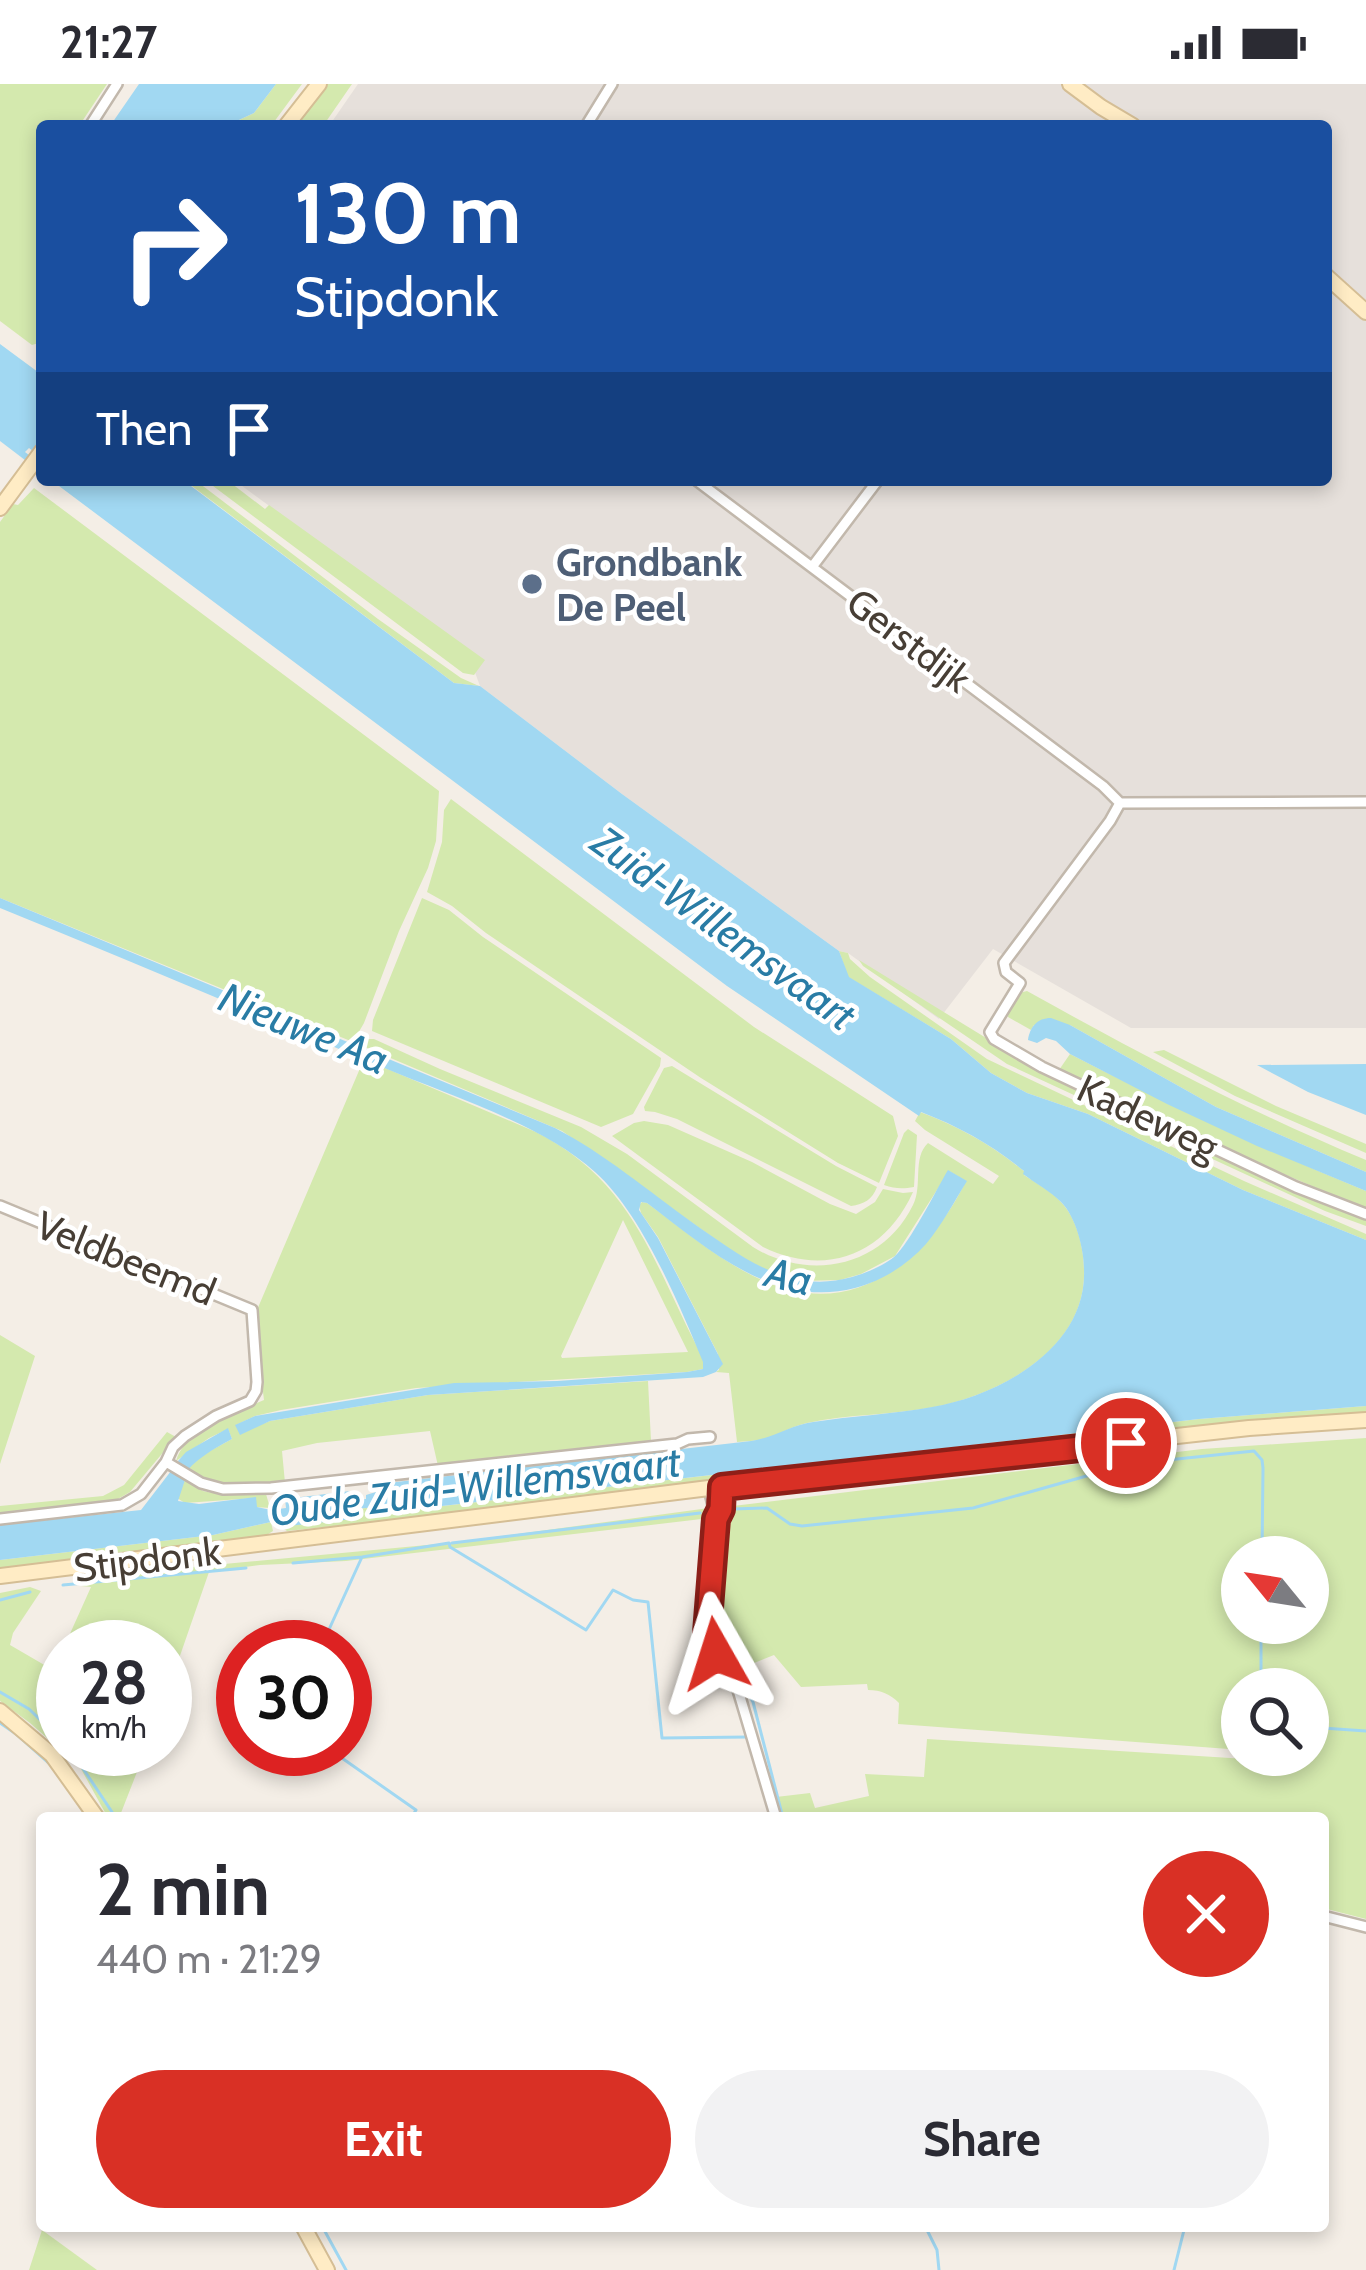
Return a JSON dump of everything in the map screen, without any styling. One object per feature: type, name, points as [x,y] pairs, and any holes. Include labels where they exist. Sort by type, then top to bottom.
[{"type":"main road","points":[[291,120],[319,84]]},
{"type":"main road","points":[[1070,84],[1123,120]]},
{"type":"main road","points":[[1101,107],[1113,120]]},
{"type":"main road","points":[[1332,280],[1366,301]]},
{"type":"main road","points":[[1332,281],[1366,312]]},
{"type":"main road","points":[[0,508],[36,459]]},
{"type":"main road","name":"Stipdonk","points":[[0,1576],[716,1488],[1250,1428],[1366,1420]]},
{"type":"main road","points":[[0,1711],[52,1755],[93,1812]]},
{"type":"main road","points":[[306,2232],[328,2270]]},
{"type":"street","points":[[94,120],[117,84]]},
{"type":"street","points":[[590,120],[612,84]]},
{"type":"street","name":"Gerstdijk","points":[[704,486],[1120,803]]},
{"type":"street","points":[[812,567],[873,486]]},
{"type":"street","points":[[1120,803],[1366,802]]},
{"type":"street","name":"Kadeweg","points":[[1120,803],[1004,963],[1006,972],[1020,983],[990,1032],[994,1039],[1042,1067],[1366,1214]]},
{"type":"street","name":"Veldbeemd","points":[[0,1206],[252,1310],[256,1391],[250,1401],[185,1436],[166,1462]]},
{"type":"street","points":[[0,1519],[122,1505],[141,1494],[166,1462],[201,1483],[223,1489],[271,1489],[710,1437]]},
{"type":"street","points":[[716,1488],[721,1509],[716,1519],[707,1633],[738,1690],[774,1812]]},
{"type":"street","points":[[1329,1918],[1366,1927]]},
{"type":"shaded area","points":[[358,84],[1366,84],[1366,1028],[1131,1028],[993,949],[939,1019],[622,794],[480,686],[467,651],[242,486],[1332,486],[1332,120],[333,120]]},
{"type":"green space","points":[[0,84],[107,84],[83,120],[36,120],[36,344],[0,321]]},
{"type":"green space","points":[[276,84],[302,84],[275,120],[239,120],[254,113]]},
{"type":"green space","points":[[325,84],[352,84],[327,120],[298,120]]},
{"type":"green space","points":[[192,486],[203,486],[378,619],[479,686],[454,683]]},
{"type":"green space","points":[[213,486],[235,486],[265,509],[269,505],[485,660],[474,675],[463,673]]},
{"type":"green space","points":[[34,488],[439,791],[436,841],[428,868],[353,1042],[0,898],[0,522]]},
{"type":"green space","points":[[451,799],[754,1027],[893,1116],[898,1136],[879,1183],[838,1163],[701,1078],[427,892],[442,842],[444,810]]},
{"type":"green space","points":[[422,898],[449,910],[661,1058],[633,1114],[601,1127],[372,1031]]},
{"type":"green space","points":[[839,951],[848,953],[870,977],[987,1059],[1366,1234],[1366,1240],[1243,1190],[1088,1114],[1027,1093],[991,1073],[951,1039],[848,977]]},
{"type":"green space","points":[[859,960],[1022,1060],[1366,1217],[1366,1226],[1007,1064]]},
{"type":"green space","points":[[1027,991],[1194,1080],[1366,1160],[1366,1172],[1216,1107],[1070,1025],[1034,1025],[1031,1030],[1006,1012],[1019,993]]},
{"type":"green space","points":[[365,1039],[581,1127],[627,1154],[753,1247],[797,1264],[843,1262],[883,1243],[913,1205],[920,1156],[928,1143],[993,1184],[999,1176],[915,1121],[920,1112],[988,1145],[1061,1202],[1081,1243],[1081,1298],[1056,1344],[1012,1379],[987,1391],[935,1407],[823,1420],[764,1439],[737,1442],[729,1373],[716,1372],[718,1354],[639,1205],[647,1203],[748,1274],[797,1292],[829,1294],[858,1288],[909,1257],[931,1235],[966,1181],[949,1171],[895,1256],[840,1280],[802,1281],[742,1258],[562,1131],[360,1045]]},
{"type":"green space","points":[[1164,1050],[1366,1144],[1366,1153],[1235,1096],[1153,1052]]},
{"type":"green space","points":[[1070,1054],[1366,1191],[1366,1209],[1059,1070]]},
{"type":"green space","points":[[364,1059],[536,1132],[597,1176],[639,1230],[703,1358],[703,1369],[416,1388],[281,1410],[236,1425],[257,1426],[428,1395],[648,1381],[651,1441],[438,1466],[430,1431],[282,1451],[285,1483],[207,1482],[187,1470],[197,1458],[232,1439],[228,1429],[176,1461],[200,1431],[264,1400],[254,1317]],"holes":[[[623,1220],[688,1352],[561,1356]]]},
{"type":"green space","points":[[672,1066],[877,1187],[873,1195],[851,1206],[677,1119],[645,1111],[664,1068]]},
{"type":"green space","points":[[644,1121],[668,1125],[856,1214],[875,1202],[883,1189],[913,1192],[886,1232],[850,1255],[830,1260],[786,1256],[763,1247],[612,1136]]},
{"type":"green space","points":[[908,1129],[917,1135],[914,1187],[884,1185],[904,1133]]},
{"type":"green space","points":[[0,1335],[35,1356],[0,1464]]},
{"type":"green space","points":[[1366,1406],[1366,1416],[287,1531],[278,1519],[287,1517],[288,1525],[353,1518],[353,1509],[399,1511],[1199,1419]]},
{"type":"green space","points":[[167,1432],[176,1437],[130,1492],[111,1503],[0,1516],[0,1506],[103,1496],[124,1485]]},
{"type":"green space","points":[[1366,1438],[1366,1919],[1329,1910],[1329,1812],[780,1812],[776,1797],[810,1793],[815,1808],[869,1796],[865,1774],[924,1777],[927,1739],[1221,1757],[1221,1776],[1329,1776],[1329,1668],[1221,1668],[1221,1748],[898,1724],[899,1703],[885,1693],[868,1690],[867,1684],[801,1687],[774,1655],[732,1672],[716,1630],[726,1516],[733,1506],[1202,1449]]},
{"type":"green space","points":[[185,1480],[211,1493],[266,1494],[270,1508],[256,1507],[255,1498],[185,1503],[177,1498]]},
{"type":"green space","points":[[709,1508],[710,1518],[346,1561],[209,1572],[192,1621],[76,1620],[91,1587],[81,1586],[107,1578],[459,1542]]},
{"type":"green space","points":[[271,1522],[273,1531],[265,1536],[0,1568],[0,1560],[213,1535]]},
{"type":"green space","points":[[30,1587],[41,1591],[10,1645],[36,1660],[36,1728],[0,1701],[0,1593]]},
{"type":"green space","points":[[85,1776],[135,1776],[121,1812],[105,1812]]},
{"type":"green space","points":[[45,2232],[97,2270],[29,2270]]},
{"type":"water","points":[[139,84],[276,84],[254,113],[239,120],[114,120]]},
{"type":"water","points":[[0,344],[36,371],[36,453],[29,448],[25,452],[36,460],[36,468],[0,441]]},
{"type":"water","points":[[59,486],[191,486],[454,683],[480,686],[839,951],[849,977],[951,1039],[991,1073],[1027,1093],[1088,1114],[1243,1190],[1366,1240],[1366,1406],[1199,1419],[398,1511],[353,1509],[353,1519],[288,1526],[287,1517],[213,1535],[0,1560],[0,1525],[141,1510],[186,1452],[228,1428],[232,1439],[198,1460],[182,1477],[178,1501],[199,1504],[256,1497],[257,1507],[271,1510],[286,1508],[285,1499],[350,1491],[352,1500],[366,1499],[379,1491],[379,1484],[751,1441],[805,1424],[958,1401],[1034,1364],[1071,1323],[1081,1298],[1083,1253],[1066,1208],[988,1145],[921,1112],[919,1116],[727,986]]},
{"type":"water","name":"Nieuwe Aa","points":[[0,898],[555,1128],[730,1248],[787,1277],[829,1281],[880,1266],[908,1240],[948,1170],[967,1181],[932,1237],[911,1259],[875,1281],[825,1292],[797,1290],[744,1271],[641,1202],[639,1210],[723,1364],[703,1377],[428,1395],[270,1421],[240,1435],[235,1425],[255,1416],[454,1383],[687,1372],[703,1369],[703,1362],[671,1287],[628,1211],[595,1172],[549,1139],[0,908]]},
{"type":"water","points":[[1051,1018],[1216,1107],[1366,1172],[1366,1191],[1167,1104],[1070,1054],[1056,1041],[1028,1040],[1035,1024]]},
{"type":"water","points":[[1366,1064],[1366,1115],[1257,1065]]},
{"type":"waterway","points":[[781,1812],[753,1702],[715,1630],[725,1525],[732,1509],[767,1508],[790,1524],[802,1526],[973,1508],[1129,1464],[1254,1451],[1263,1468],[1262,1536]]},
{"type":"waterway","points":[[452,1543],[700,1513]]},
{"type":"waterway","points":[[293,1563],[449,1543],[586,1630],[613,1590],[648,1602],[662,1738],[748,1737]]},
{"type":"waterway","points":[[333,1620],[362,1557]]},
{"type":"waterway","points":[[63,1585],[246,1568]]},
{"type":"waterway","points":[[0,1600],[30,1592]]},
{"type":"waterway","points":[[703,1635],[737,1702]]},
{"type":"waterway","points":[[1261,1644],[1261,1668]]},
{"type":"waterway","points":[[0,1692],[36,1716]]},
{"type":"waterway","points":[[0,1723],[36,1752]]},
{"type":"waterway","points":[[1329,1728],[1366,1731]]},
{"type":"waterway","points":[[88,1776],[112,1812]]},
{"type":"waterway","points":[[368,1776],[415,1812]]},
{"type":"waterway","points":[[325,2232],[346,2270]]},
{"type":"waterway","points":[[928,2232],[937,2250],[939,2270]]},
{"type":"waterway","points":[[1174,2270],[1184,2232]]},
{"type":"place","name":"Grondbank De Peel","points":[[532,584]]},
{"type":"route","points":[[716,1654],[707,1633],[722,1487],[1126,1443]]},
{"type":"water label","name":"Zuid-Willemsvaart","points":[[724,928]]},
{"type":"water label","name":"Aa","points":[[789,1276]]},
{"type":"water label","name":"Oude Zuid-Willemsvaart","points":[[475,1486]]}]
